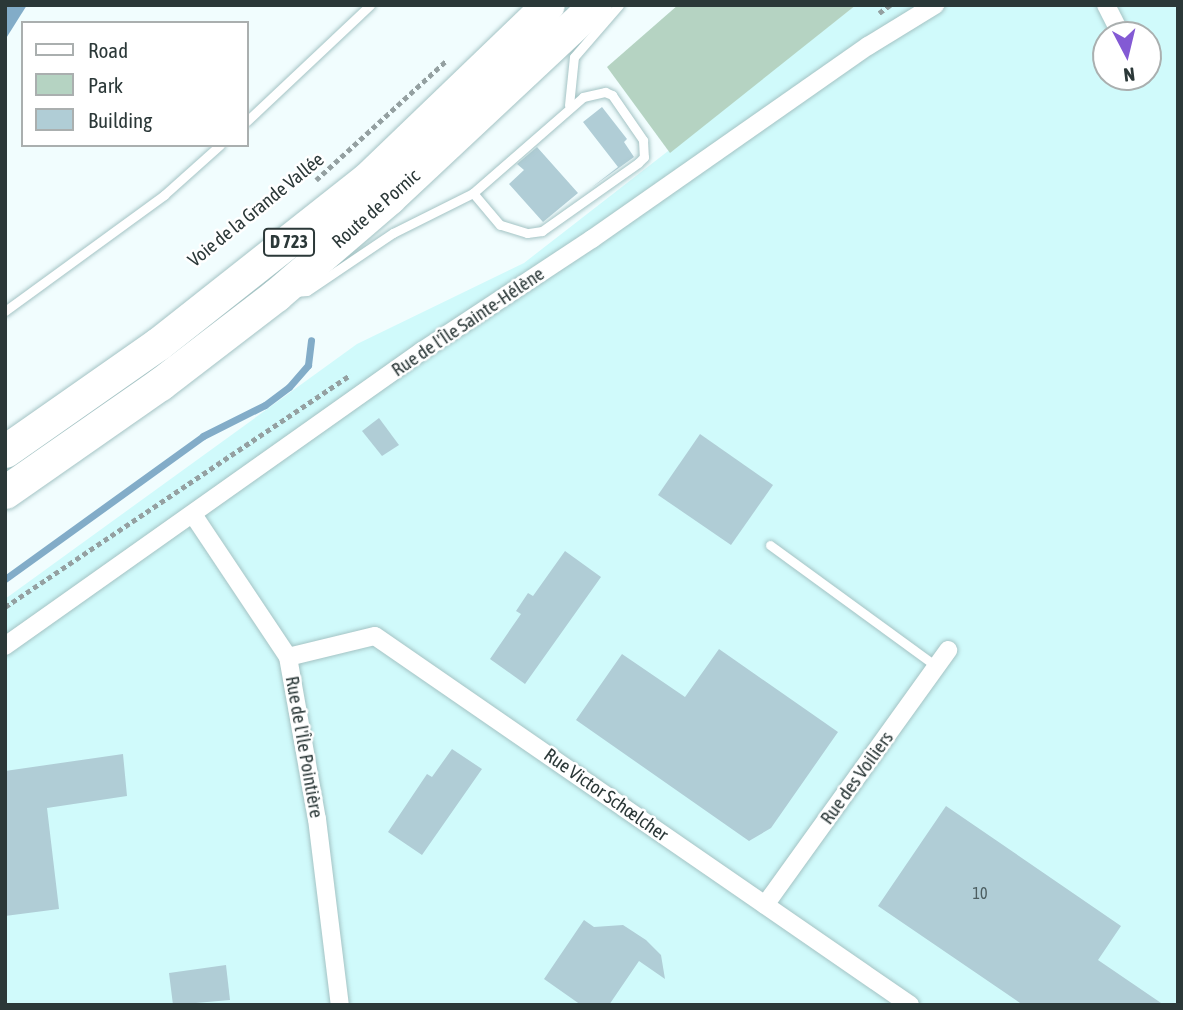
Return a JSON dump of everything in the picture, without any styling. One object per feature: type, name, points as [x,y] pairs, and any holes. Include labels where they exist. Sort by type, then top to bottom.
[{"type":"highway","name":"Route de Pornic","points":[[5,451],[158,344],[366,180],[548,5]]},
{"type":"highway","name":"Route de Pornic","points":[[5,492],[160,384],[276,295],[398,190],[595,5]]},
{"type":"street","name":"Rue de l'Île Sainte-Hélène","points":[[5,646],[194,516],[422,351],[592,239],[868,46],[935,5]]},
{"type":"street","points":[[1106,5],[1114,21]]},
{"type":"street","name":"Rue de l'Île Pointière","points":[[194,516],[288,657],[317,819],[340,1005]]},
{"type":"street","name":"Rue Victor Schœlcher","points":[[288,657],[374,636],[910,1005]]},
{"type":"street","name":"Rue des Voiliers","points":[[765,905],[948,650]]},
{"type":"lane","points":[[248,120],[370,5]]},
{"type":"lane","points":[[569,105],[574,57],[619,5]]},
{"type":"lane","points":[[276,295],[307,290],[368,248],[474,193],[569,105],[596,93],[612,95],[643,140],[644,156],[542,231],[527,233],[499,225],[479,205],[474,193]]},
{"type":"lane","points":[[5,311],[164,195],[218,147]]},
{"type":"lane","points":[[770,545],[937,667]]},
{"type":"path","name":"Voie de la Grande Vallée","points":[[309,187],[456,51]]},
{"type":"shaded area","points":[[5,5],[27,5],[5,40]]},
{"type":"shaded area","points":[[856,5],[1178,5],[1178,1005],[5,1005],[5,599],[357,344],[524,263]]},
{"type":"green space","points":[[678,5],[856,5],[670,153],[607,67]]},
{"type":"building","points":[[602,107],[627,139],[624,142],[634,157],[591,188],[618,167],[583,122]]},
{"type":"building","points":[[537,147],[578,193],[543,222],[509,184],[524,170],[517,164]]},
{"type":"building","points":[[379,418],[399,445],[382,456],[362,431]]},
{"type":"building","points":[[700,434],[773,485],[731,545],[658,495]]},
{"type":"building","points":[[565,551],[601,577],[525,684],[490,659],[521,614],[516,611],[528,593],[533,596]]},
{"type":"building","points":[[719,649],[838,732],[771,828],[749,841],[576,720],[622,654],[685,697]]},
{"type":"building","points":[[452,749],[482,769],[422,855],[388,832],[427,774],[432,777]]},
{"type":"building","points":[[123,754],[127,796],[47,808],[59,909],[5,916],[5,771]]},
{"type":"building","points":[[946,806],[1121,926],[1098,960],[1164,1005],[1023,1005],[878,906]]},
{"type":"building","points":[[584,920],[594,927],[623,925],[646,940],[661,955],[665,979],[639,961],[609,1005],[581,1005],[544,979]]},
{"type":"building","points":[[226,965],[230,1000],[173,1005],[169,973]]},
{"type":"waterway","points":[[5,579],[203,436],[265,405],[289,387],[308,365],[311,340]]}]
